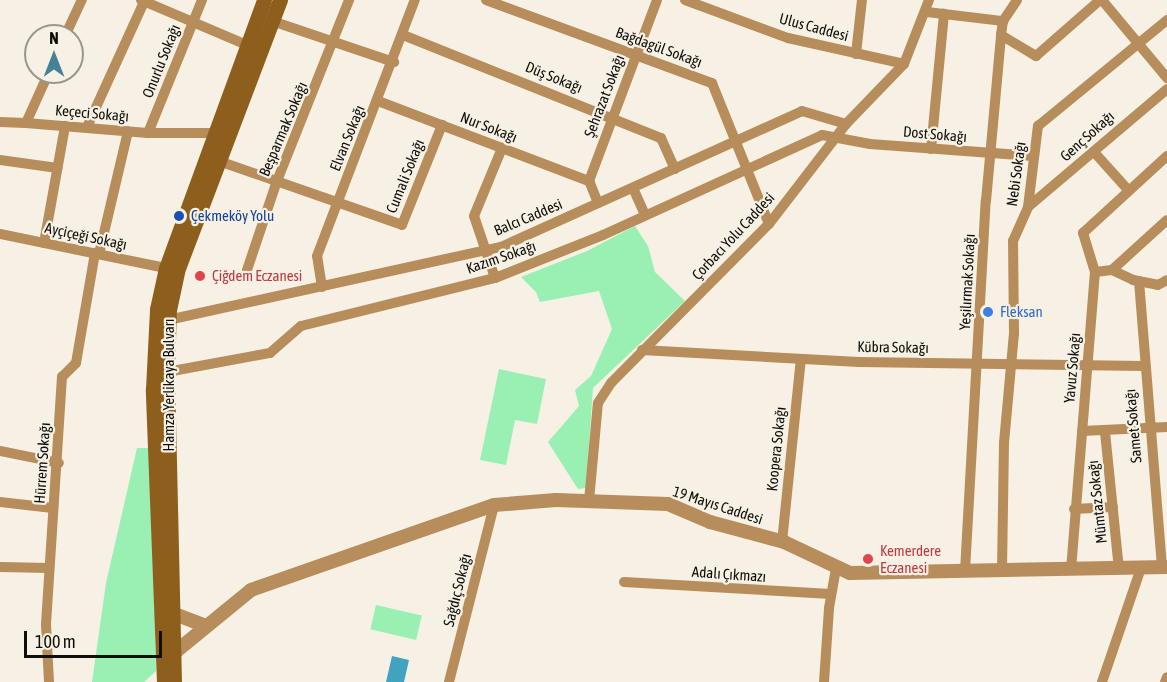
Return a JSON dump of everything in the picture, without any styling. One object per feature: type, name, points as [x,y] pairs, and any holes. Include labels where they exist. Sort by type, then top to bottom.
[{"type":"main road","name":"Hamza Yerlikaya Bulvarı","points":[[164,682],[153,360],[157,309],[254,48],[264,0]]},
{"type":"main road","name":"Hamza Yerlikaya Bulvarı","points":[[212,158],[213,133],[254,48],[272,21],[280,0]]},
{"type":"main road","name":"Hamza Yerlikaya Bulvarı","points":[[172,270],[167,372],[174,682]]},
{"type":"street","points":[[71,24],[82,0]]},
{"type":"street","points":[[87,127],[143,0],[254,48]]},
{"type":"street","name":"Onurlu Sokağı","points":[[148,133],[202,0]]},
{"type":"street","name":"Beşparmak Sokağı","points":[[247,270],[277,181],[334,41],[348,0]]},
{"type":"street","name":"Elvan Sokağı","points":[[321,287],[317,256],[394,62],[415,0]]},
{"type":"street","name":"Bağdagül Sokağı","points":[[486,0],[712,83],[769,224]]},
{"type":"street","name":"Şehrazat Sokağı","points":[[589,181],[657,0]]},
{"type":"street","name":"Ulus Caddesi","points":[[685,0],[788,38],[904,64]]},
{"type":"street","points":[[856,54],[862,0]]},
{"type":"street","name":"Çorbacı Yolu Caddesi","points":[[589,501],[598,403],[642,350],[769,224],[846,124],[904,64],[927,12],[929,0]]},
{"type":"street","name":"Yeşilırmak Sokağı","points":[[965,571],[976,364],[1001,35],[1003,21],[1017,0]]},
{"type":"street","points":[[1001,35],[1036,56],[1101,0],[1167,78]]},
{"type":"street","points":[[927,12],[1003,21]]},
{"type":"street","points":[[931,149],[944,14]]},
{"type":"street","name":"Nebi Sokağı","points":[[1002,570],[1004,443],[1012,364],[1013,241],[1028,207],[1038,126],[1167,20]]},
{"type":"street","points":[[272,21],[394,62]]},
{"type":"street","name":"Düş Sokağı","points":[[403,35],[661,138],[675,169]]},
{"type":"street","name":"Keçeci Sokağı","points":[[44,84],[26,123],[148,133],[213,133]]},
{"type":"street","name":"Genç Sokağı","points":[[1028,207],[1167,89]]},
{"type":"street","name":"Nur Sokağı","points":[[378,101],[589,181]]},
{"type":"street","name":"Balcı Caddesi","points":[[168,320],[501,247],[802,111],[846,124]]},
{"type":"street","points":[[0,122],[26,123]]},
{"type":"street","name":"Cumali Sokağı","points":[[212,158],[402,225],[442,125]]},
{"type":"street","points":[[44,243],[65,126]]},
{"type":"street","name":"Hürrem Sokağı","points":[[49,682],[46,624],[53,508],[59,463],[62,377],[76,363],[97,254],[128,131]]},
{"type":"street","name":"Kazım Sokağı","points":[[167,372],[270,353],[301,326],[495,278],[645,215],[822,135],[836,138]]},
{"type":"street","name":"Dost Sokağı","points":[[836,138],[931,149],[1033,156]]},
{"type":"street","points":[[495,278],[483,251],[474,216],[502,148]]},
{"type":"street","points":[[1094,152],[1129,191]]},
{"type":"street","name":"Yavuz Sokağı","points":[[1071,570],[1074,509],[1095,272],[1083,233],[1167,156]]},
{"type":"street","points":[[0,160],[57,168]]},
{"type":"street","points":[[589,181],[598,203]]},
{"type":"street","points":[[633,188],[645,215]]},
{"type":"street","points":[[1112,270],[1167,220]]},
{"type":"street","name":"Ayçiçeği Sokağı","points":[[0,234],[172,270]]},
{"type":"street","points":[[1095,272],[1112,270],[1139,281],[1158,285],[1167,280]]},
{"type":"street","name":"Samet Sokağı","points":[[1139,281],[1149,429],[1165,567]]},
{"type":"street","name":"Kübra Sokağı","points":[[642,350],[801,359],[1144,366]]},
{"type":"street","name":"Koopera Sokağı","points":[[782,542],[801,359]]},
{"type":"street","points":[[1082,431],[1105,432],[1167,427]]},
{"type":"street","name":"Mümtaz Sokağı","points":[[1105,432],[1119,569]]},
{"type":"street","points":[[0,451],[59,463]]},
{"type":"street","name":"19 Mayıs Caddesi","points":[[174,652],[251,590],[494,505],[589,501],[668,504],[710,522],[782,542],[836,570],[850,573],[1165,567]]},
{"type":"street","points":[[0,502],[53,508]]},
{"type":"street","name":"Sağdıç Sokağı","points":[[449,682],[494,505]]},
{"type":"street","points":[[1074,509],[1113,507]]},
{"type":"street","points":[[0,567],[49,568]]},
{"type":"street","points":[[1102,682],[1142,568]]},
{"type":"street","points":[[824,682],[831,594],[836,570]]},
{"type":"street","name":"Adalı Çıkmazı","points":[[624,582],[831,594]]},
{"type":"street","points":[[172,613],[206,626]]},
{"type":"street","points":[[1165,682],[1167,676]]},
{"type":"green space","points":[[635,226],[648,246],[655,272],[685,301],[593,388],[586,488],[578,489],[548,442],[579,406],[575,390],[591,376],[612,329],[599,291],[540,302],[536,292],[521,277],[587,251]]},
{"type":"green space","points":[[499,369],[546,379],[537,424],[515,420],[506,465],[480,460]]},
{"type":"green space","points":[[137,448],[152,448],[156,671],[144,682],[92,682],[106,583]]},
{"type":"green space","points":[[376,605],[422,616],[416,640],[370,629]]},
{"type":"water","points":[[392,656],[409,660],[404,682],[386,682]]},
{"type":"place","name":"Çekmeköy Yolu","points":[[179,216]]},
{"type":"place","name":"Çiğdem Eczanesi","points":[[200,276]]},
{"type":"place","name":"Fleksan","points":[[988,312]]},
{"type":"place","name":"Kemerdere Eczanesi","points":[[868,559]]}]
